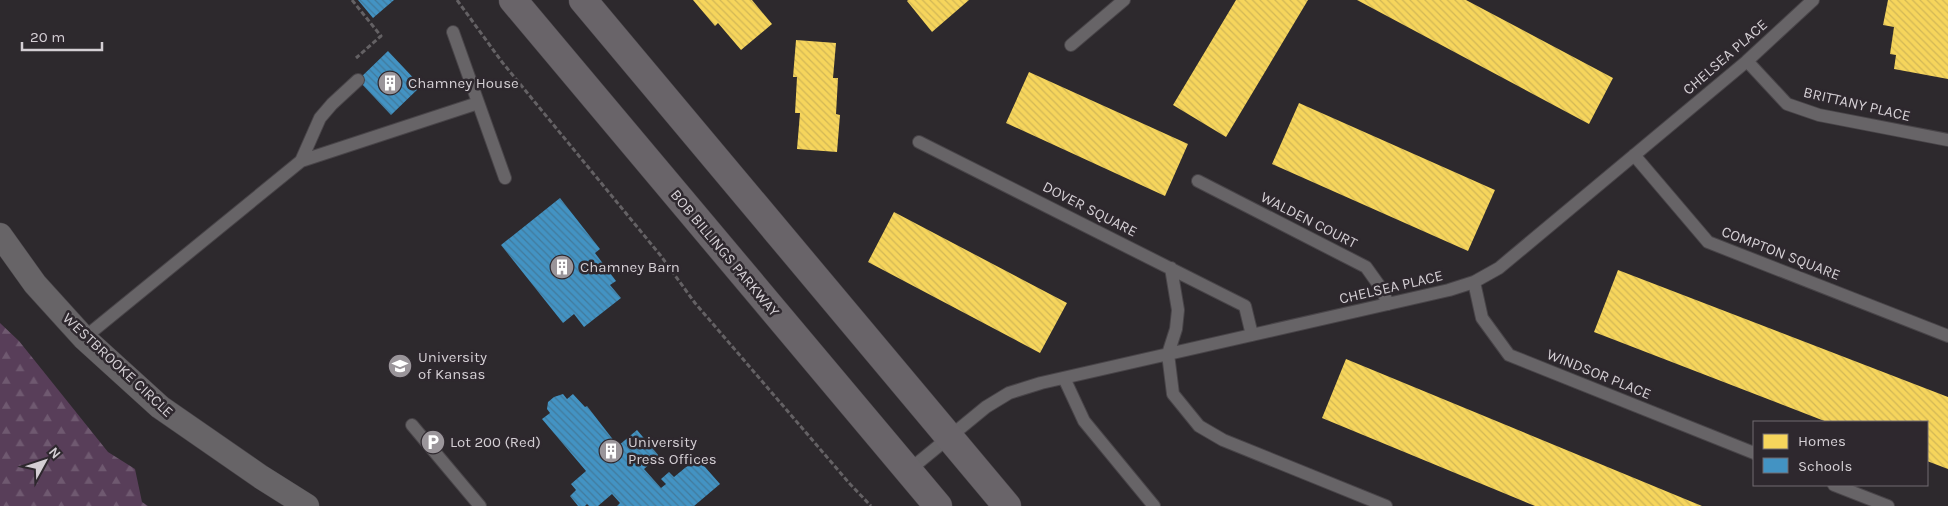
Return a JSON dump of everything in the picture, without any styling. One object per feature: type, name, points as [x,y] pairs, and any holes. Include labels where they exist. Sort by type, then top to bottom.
[{"type":"main road","name":"BOB BILLINGS PARKWAY","points":[[512,0],[938,506]]},
{"type":"main road","points":[[583,0],[948,438],[1007,506]]},
{"type":"street","name":"WESTBROOKE CIRCLE","points":[[0,235],[35,284],[84,338],[160,407],[261,478],[307,506]]},
{"type":"lane","points":[[1071,45],[1124,0]]},
{"type":"lane","name":"CHELSEA PLACE","points":[[908,471],[986,407],[1010,393],[1064,378],[1449,290],[1474,282],[1499,268],[1746,61],[1811,1]]},
{"type":"lane","points":[[453,32],[505,178]]},
{"type":"lane","name":"BRITTANY PLACE","points":[[1746,61],[1787,104],[1819,114],[1948,140]]},
{"type":"lane","points":[[301,161],[320,118],[358,80]]},
{"type":"lane","points":[[84,338],[301,161],[478,103]]},
{"type":"lane","name":"DOVER SQUARE","points":[[919,142],[1245,306],[1252,335]]},
{"type":"lane","name":"COMPTON SQUARE","points":[[1634,155],[1708,242],[1948,336]]},
{"type":"lane","name":"WALDEN COURT","points":[[1198,181],[1366,267],[1381,288],[1388,304]]},
{"type":"lane","points":[[1171,268],[1178,310],[1176,329],[1168,354],[1173,394],[1199,426],[1223,440],[1386,506]]},
{"type":"lane","name":"WINDSOR PLACE","points":[[1474,282],[1482,318],[1509,355],[1753,453]]},
{"type":"lane","points":[[1064,378],[1084,422],[1154,506]]},
{"type":"lane","points":[[412,425],[480,506]]},
{"type":"lane","points":[[1837,486],[1888,506]]},
{"type":"path","points":[[352,0],[381,36],[356,58]]},
{"type":"path","points":[[457,0],[502,62],[661,256],[695,303],[871,506]]},
{"type":"green space","points":[[0,323],[19,341],[108,452],[135,469],[142,502],[148,506],[0,506]]},
{"type":"building: Homes","points":[[693,0],[752,0],[772,24],[741,50],[718,23],[715,26]]},
{"type":"building: Homes","points":[[908,0],[969,0],[932,32]]},
{"type":"building: Homes","points":[[1236,0],[1308,0],[1226,137],[1173,105]]},
{"type":"building: Homes","points":[[1357,0],[1466,0],[1613,78],[1589,124]]},
{"type":"building: Homes","points":[[1888,0],[1948,0],[1948,79],[1894,69],[1896,55],[1890,54],[1894,27],[1883,25]]},
{"type":"building: Homes","points":[[796,40],[836,43],[833,78],[838,78],[836,114],[840,115],[837,152],[797,149],[800,113],[795,113],[797,77],[793,77]]},
{"type":"building: Homes","points":[[1029,72],[1188,144],[1165,196],[1006,123]]},
{"type":"building: Homes","points":[[1299,103],[1495,190],[1468,251],[1272,164]]},
{"type":"building: Homes","points":[[894,212],[1067,303],[1040,353],[868,262]]},
{"type":"building: Homes","points":[[1618,270],[1948,397],[1948,469],[1928,461],[1928,421],[1824,421],[1594,332]]},
{"type":"building: Homes","points":[[1346,359],[1702,506],[1535,506],[1322,418]]},
{"type":"building: Schools","points":[[358,0],[394,0],[373,18]]},
{"type":"building: Schools","name":"Chamney House","points":[[388,51],[421,86],[391,115],[358,80]]},
{"type":"building: Schools","name":"Chamney Barn","points":[[560,198],[600,249],[595,253],[616,281],[610,285],[621,298],[584,327],[574,314],[563,323],[501,245]]},
{"type":"building: Schools","name":"University Press Offices","points":[[563,394],[567,399],[573,394],[585,407],[587,406],[618,446],[637,430],[659,456],[644,469],[661,488],[666,484],[661,479],[669,472],[674,477],[697,458],[720,484],[694,506],[617,506],[620,503],[612,494],[598,506],[589,506],[587,504],[585,506],[578,506],[570,496],[576,490],[571,484],[586,471],[542,419],[550,413],[547,409],[548,402],[554,397]]},
{"type":"place","name":"Chamney House","points":[[390,83]]},
{"type":"place","name":"Chamney Barn","points":[[562,267]]},
{"type":"place","name":"University of Kansas","points":[[400,366]]},
{"type":"place","name":"Lot 200 (Red)","points":[[433,442]]},
{"type":"place","name":"University Press Offices","points":[[611,451]]}]
